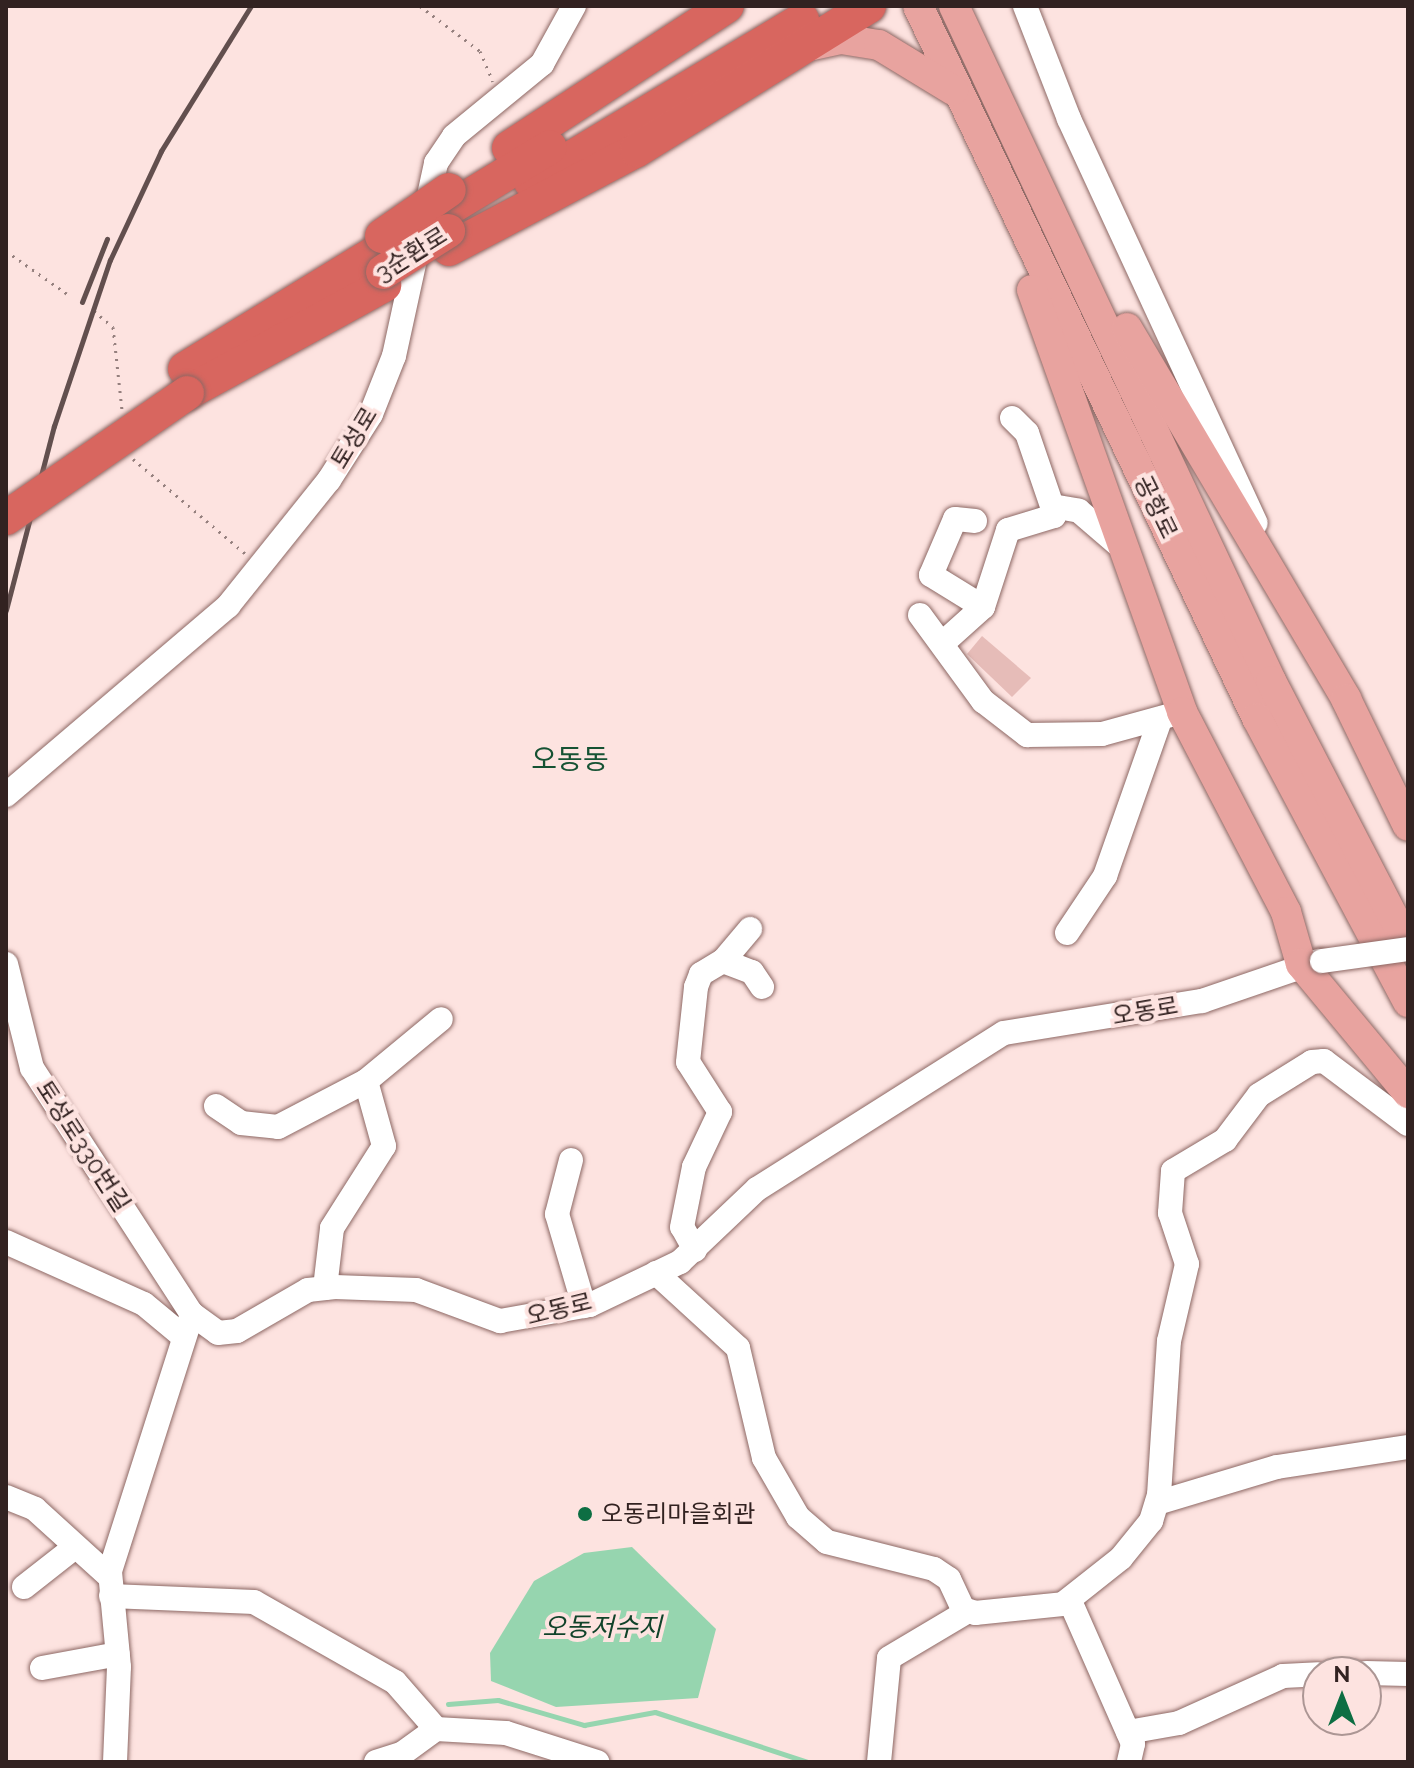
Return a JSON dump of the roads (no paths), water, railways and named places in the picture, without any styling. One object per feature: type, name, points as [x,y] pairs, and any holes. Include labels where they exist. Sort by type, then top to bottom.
[{"type":"highway","points":[[195,371],[448,220],[727,6]]},
{"type":"highway","name":"3순환로","points":[[448,220],[783,6]]},
{"type":"highway","points":[[383,260],[448,220],[637,150],[799,49],[852,8]]},
{"type":"highway","name":"3순환로","points":[[448,220],[852,8]]},
{"type":"highway","name":"3순환로","points":[[6,489],[195,371],[383,260]]},
{"type":"highway","name":"3순환로","points":[[6,518],[195,371]]},
{"type":"main road","name":"공항로","points":[[918,6],[1257,718],[1408,1002]]},
{"type":"main road","name":"공항로","points":[[954,6],[1271,681],[1408,947]]},
{"type":"main road","points":[[969,6],[973,47]]},
{"type":"main road","points":[[799,49],[841,39],[879,45],[921,65],[961,99]]},
{"type":"main road","points":[[1015,136],[1281,584],[1408,826]]},
{"type":"main road","points":[[981,141],[1122,548],[1170,718],[1286,912],[1311,962],[1408,1093]]},
{"type":"street","name":"토성로","points":[[6,795],[173,658],[263,568],[356,440],[384,384],[436,163],[454,136],[503,97],[550,53],[574,6]]},
{"type":"street","points":[[1025,6],[1281,584]]},
{"type":"street","points":[[944,642],[983,607],[1008,530],[1054,516],[1027,433],[1012,418]]},
{"type":"street","points":[[1052,506],[1079,511],[1122,548]]},
{"type":"street","points":[[975,521],[955,519],[931,575],[983,607]]},
{"type":"street","points":[[920,615],[944,642],[983,701],[1027,735],[1060,739],[1170,718]]},
{"type":"street","points":[[1067,933],[1105,876],[1170,718]]},
{"type":"street","points":[[695,1250],[682,1227],[694,1167],[720,1112],[690,1073],[689,1043],[701,974],[723,961],[750,929]]},
{"type":"street","name":"오동로","points":[[6,1242],[186,1324],[218,1333],[237,1331],[308,1290],[325,1288],[416,1290],[500,1321],[584,1306],[656,1273],[695,1250],[757,1189],[1004,1033],[1202,1001],[1311,962],[1408,947]]},
{"type":"street","points":[[723,961],[752,972],[762,987]]},
{"type":"street","name":"토성로330번길","points":[[6,964],[32,1068],[186,1324]]},
{"type":"street","points":[[216,1106],[241,1123],[278,1127],[366,1081],[441,1019]]},
{"type":"street","points":[[879,1762],[889,1658],[968,1611],[1070,1601],[1121,1558],[1157,1503],[1168,1438],[1169,1341],[1187,1264],[1170,1213],[1173,1171],[1225,1140],[1259,1095],[1299,1067],[1324,1061],[1408,1124]]},
{"type":"street","points":[[325,1288],[332,1228],[384,1146],[366,1081]]},
{"type":"street","points":[[571,1160],[557,1214],[584,1306]]},
{"type":"street","points":[[656,1273],[738,1348],[764,1458],[798,1517],[838,1547],[943,1573],[968,1611]]},
{"type":"street","points":[[115,1762],[118,1654],[111,1586],[186,1324]]},
{"type":"street","points":[[1157,1503],[1277,1467],[1336,1464],[1408,1447]]},
{"type":"street","points":[[6,1497],[35,1509],[111,1586],[254,1602],[395,1682],[436,1729]]},
{"type":"street","points":[[24,1587],[75,1547]]},
{"type":"street","points":[[1070,1601],[1128,1732],[1129,1762]]},
{"type":"street","points":[[42,1668],[118,1654]]},
{"type":"street","points":[[1382,1673],[1408,1674]]},
{"type":"street","points":[[1128,1732],[1179,1723],[1283,1676],[1302,1675]]},
{"type":"street","points":[[376,1762],[403,1753],[436,1729],[506,1733],[597,1762]]},
{"type":"water","name":"오동저수지","points":[[632,1547],[716,1629],[698,1698],[556,1707],[491,1681],[490,1653],[534,1581],[584,1553]]},
{"type":"waterway","points":[[448,1704],[498,1700],[584,1725],[655,1712],[808,1762]]},
{"type":"railway","points":[[6,610],[54,426],[110,260],[161,151],[251,6]]},
{"type":"railway","points":[[82,302],[107,239]]},
{"type":"place","name":"오동리마을회관","points":[[585,1514]]},
{"type":"district","name":"오동동","points":[[570,760]]}]
